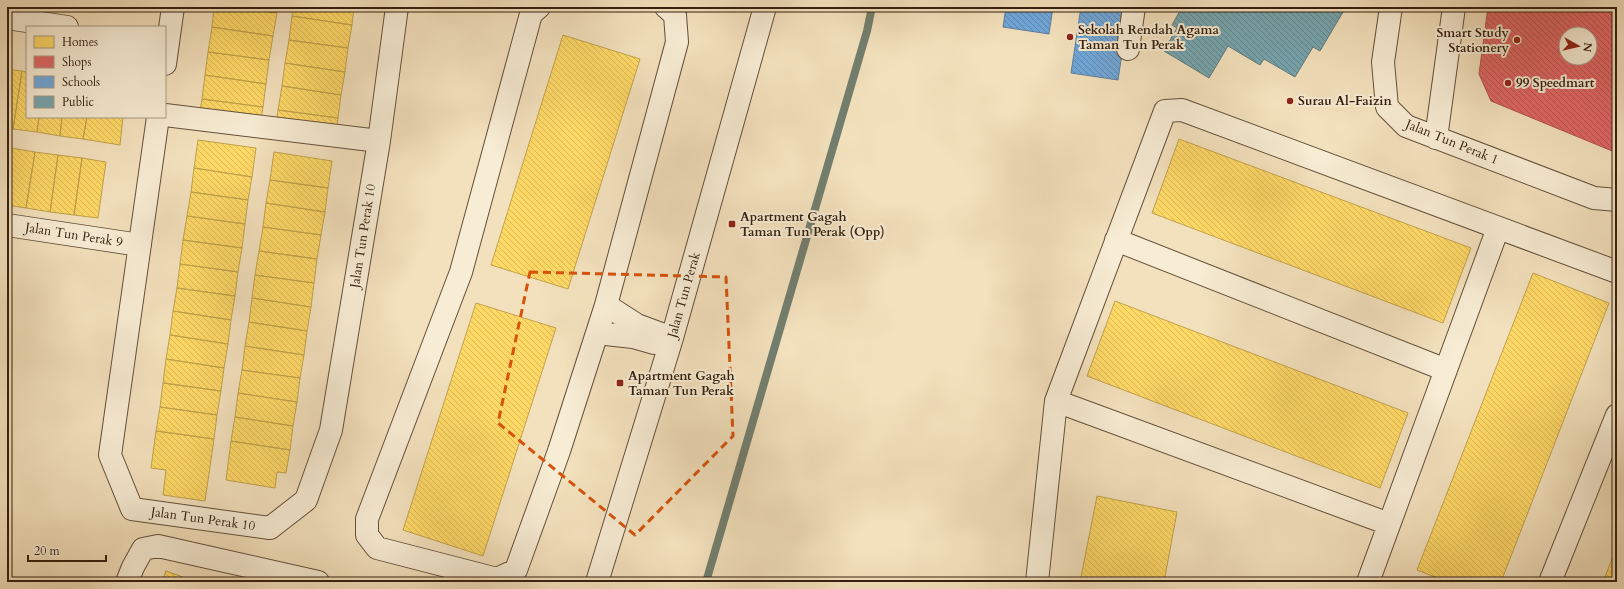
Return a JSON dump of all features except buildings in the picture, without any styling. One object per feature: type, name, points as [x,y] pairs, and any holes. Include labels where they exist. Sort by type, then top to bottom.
[{"type":"street","points":[[166,53],[173,7]]},
{"type":"street","name":"Jalan Tun Perak 10","points":[[158,118],[110,455],[132,509],[270,528],[306,500],[331,430],[379,141],[397,7]]},
{"type":"street","points":[[539,7],[531,14],[462,272],[366,519],[367,535],[377,548],[497,579],[516,570],[559,451],[606,305],[677,42],[675,15],[666,7]]},
{"type":"street","name":"Jalan Tun Perak","points":[[597,582],[670,343],[766,7]]},
{"type":"street","points":[[1128,50],[1134,7]]},
{"type":"street","name":"Jalan Tun Perak 1","points":[[1391,7],[1383,62],[1387,106],[1406,126],[1594,198],[1617,200]]},
{"type":"street","points":[[1436,138],[1454,7]]},
{"type":"street","points":[[7,18],[60,26]]},
{"type":"street","points":[[1037,582],[1056,401],[1165,111],[1182,110],[1617,272]]},
{"type":"street","points":[[166,115],[379,141]]},
{"type":"street","name":"Jalan Tun Perak 9","points":[[7,225],[140,245]]},
{"type":"street","points":[[1368,582],[1498,228]]},
{"type":"street","points":[[1116,240],[1446,370]]},
{"type":"street","points":[[606,305],[637,325],[670,343]]},
{"type":"street","points":[[597,333],[670,343]]},
{"type":"street","points":[[1056,401],[1389,524]]},
{"type":"street","points":[[1550,582],[1617,415]]},
{"type":"street","points":[[127,582],[133,566],[143,549],[158,546],[318,582]]},
{"type":"highlighted area","points":[[530,272],[726,277],[733,436],[635,535],[498,423]]},
{"type":"waterway","points":[[706,582],[867,31],[872,7]]},
{"type":"place","name":"Sekolah Rendah Agama Taman Tun Perak","points":[[1070,37]]},
{"type":"place","name":"Smart Study Stationery","points":[[1517,40]]},
{"type":"place","name":"99 Speedmart","points":[[1508,83]]},
{"type":"place","name":"Surau Al-Faizin","points":[[1290,101]]},
{"type":"place","name":"Apartment Gagah Taman Tun Perak (Opp)","points":[[732,224]]},
{"type":"place","name":"Apartment Gagah Taman Tun Perak","points":[[620,383]]}]
